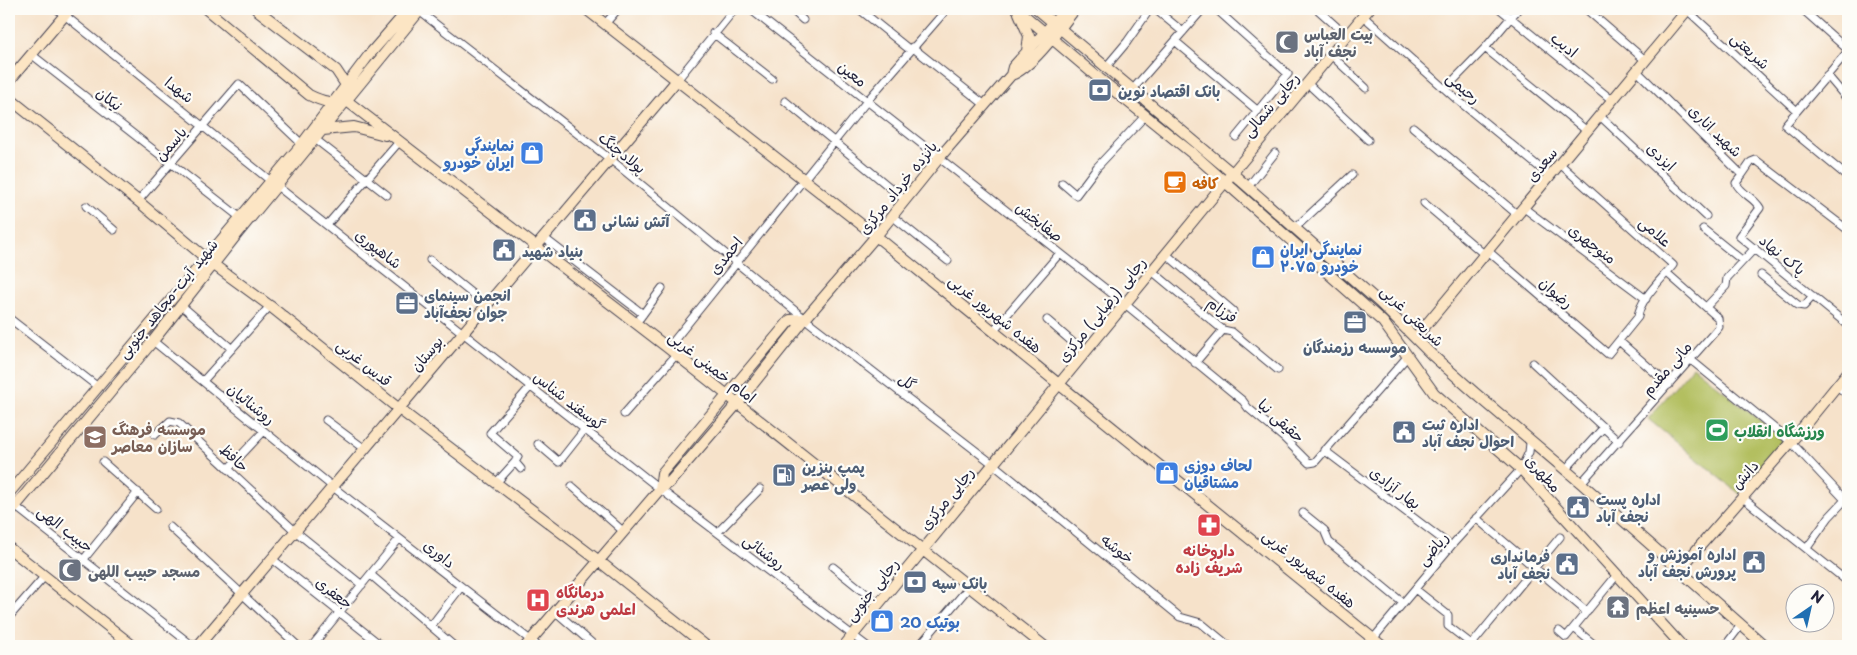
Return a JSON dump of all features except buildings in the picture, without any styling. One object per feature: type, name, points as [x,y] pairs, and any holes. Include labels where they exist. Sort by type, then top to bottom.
[{"type":"street","points":[[206,9],[309,95],[317,105],[320,127],[354,127],[396,139],[366,179],[327,225]]},
{"type":"street","points":[[256,9],[332,67],[346,85],[347,101],[332,104],[309,95]]},
{"type":"street","name":"هفده شهریور غربی","points":[[586,9],[876,236],[1059,384],[1370,643],[1382,646]]},
{"type":"street","points":[[605,24],[618,9]]},
{"type":"street","points":[[678,80],[735,9]]},
{"type":"street","name":"معین","points":[[750,9],[939,158]]},
{"type":"street","points":[[791,9],[803,20]]},
{"type":"street","points":[[859,9],[985,105]]},
{"type":"street","name":"احمدی","points":[[624,414],[737,263],[867,101],[947,9]]},
{"type":"street","points":[[1017,9],[1029,36],[1026,52]]},
{"type":"street","name":"شریعتی غربی","points":[[1017,9],[1225,182],[1383,322]]},
{"type":"street","name":"شریعتی غربی","points":[[1037,9],[1232,173],[1380,302],[1475,393],[1680,569],[1765,646]]},
{"type":"street","points":[[1057,25],[1066,9]]},
{"type":"street","points":[[1048,35],[1076,9]]},
{"type":"street","points":[[1106,67],[1127,42],[1150,9]]},
{"type":"street","points":[[1155,9],[1183,32]]},
{"type":"street","points":[[1133,89],[1203,9]]},
{"type":"street","points":[[1216,9],[1288,74],[1236,137]]},
{"type":"street","points":[[1318,9],[1347,36]]},
{"type":"street","name":"ادیب","points":[[1500,9],[1612,100]]},
{"type":"street","points":[[1445,89],[1486,48],[1518,9]]},
{"type":"street","points":[[1586,9],[1645,60]]},
{"type":"street","points":[[1802,9],[1848,51],[1785,125],[1848,177]]},
{"type":"street","points":[[332,67],[346,70],[354,68],[417,10]]},
{"type":"street","name":"شهید آیت-مجاهد جنوبی","points":[[9,493],[98,387],[210,261],[320,127],[347,101],[417,10]]},
{"type":"street","name":"پولادچنگ","points":[[417,10],[610,159],[805,319]]},
{"type":"street","points":[[9,81],[64,11]]},
{"type":"street","name":"شهدا","points":[[64,11],[274,183]]},
{"type":"street","name":"سعدی","points":[[1416,337],[1587,132],[1684,11]]},
{"type":"street","name":"شریعتی","points":[[1684,11],[1797,111]]},
{"type":"street","name":"رجایی شمالی","points":[[1232,173],[1366,12]]},
{"type":"street","name":"رحیمی","points":[[1366,12],[1445,89],[1550,176]]},
{"type":"street","points":[[714,34],[772,79]]},
{"type":"street","name":"پانزده خرداد مرکزی","points":[[660,489],[669,484],[737,404],[939,158],[1011,75],[1013,67],[1026,52],[1048,35]]},
{"type":"street","name":"پانزده خرداد مرکزی","points":[[1011,75],[1019,72],[1048,35]]},
{"type":"street","points":[[1175,41],[1258,111]]},
{"type":"street","points":[[1486,48],[1587,132]]},
{"type":"street","name":"نیکان","points":[[31,54],[243,220]]},
{"type":"street","points":[[1331,55],[1366,88]]},
{"type":"street","name":"شهید آیت-مجاهد جنوبی","points":[[304,147],[315,139],[332,104],[369,56]]},
{"type":"street","name":"شهید اناری","points":[[1637,71],[1742,175],[1752,162],[1756,160],[1848,230]]},
{"type":"street","points":[[1827,75],[1848,100]]},
{"type":"street","name":"بوستان","points":[[198,646],[678,80]]},
{"type":"street","points":[[1308,83],[1368,140]]},
{"type":"street","name":"یاسمن","points":[[138,201],[239,84],[304,147]]},
{"type":"street","name":"قدس غربی","points":[[9,98],[210,261],[496,484],[599,561],[706,646]]},
{"type":"street","name":"امام خمینی غربی","points":[[347,101],[672,352],[1044,646]]},
{"type":"street","points":[[786,102],[905,200]]},
{"type":"street","points":[[1062,182],[1076,195],[1097,167],[1146,115]]},
{"type":"street","name":"ایزدی","points":[[1600,116],[1706,216]]},
{"type":"street","name":"منوچهری","points":[[1413,126],[1521,211],[1646,299]]},
{"type":"street","points":[[315,139],[387,195]]},
{"type":"street","points":[[1248,187],[1275,153]]},
{"type":"street","name":"صفابخش","points":[[939,158],[1125,304]]},
{"type":"street","name":"علامی","points":[[1560,164],[1673,265],[1667,273]]},
{"type":"street","name":"رجایی (رضایی) مرکزی","points":[[993,464],[1232,173]]},
{"type":"street","points":[[1295,228],[1352,175]]},
{"type":"street","name":"پاک نهاد","points":[[1742,175],[1736,183],[1760,208],[1739,236],[1848,325]]},
{"type":"street","name":"شاهپوری","points":[[274,183],[463,333]]},
{"type":"street","name":"رضوان","points":[[1424,203],[1608,354],[1619,340]]},
{"type":"street","points":[[86,206],[114,230]]},
{"type":"street","points":[[892,216],[948,261]]},
{"type":"street","points":[[1703,229],[1743,261]]},
{"type":"street","points":[[543,237],[642,314]]},
{"type":"street","points":[[1706,307],[1726,286],[1727,278],[1754,248]]},
{"type":"street","points":[[993,331],[1060,254]]},
{"type":"street","points":[[1166,254],[1233,311]]},
{"type":"street","points":[[430,260],[486,305]]},
{"type":"street","name":"شهید آیت-مجاهد جنوبی","points":[[12,510],[182,306],[210,261]]},
{"type":"street","name":"فرزام","points":[[1152,271],[1223,330],[1232,332],[1278,370]]},
{"type":"street","points":[[1667,273],[1646,299],[1639,310],[1638,317],[1619,340],[1669,385]]},
{"type":"street","name":"مانی مقدم","points":[[1581,483],[1719,327],[1718,318],[1667,273]]},
{"type":"street","points":[[1762,275],[1798,305],[1804,306],[1813,296]]},
{"type":"street","points":[[636,324],[662,288]]},
{"type":"street","name":"حقیقی نیا","points":[[1125,304],[1243,401],[1248,408],[1284,438],[1309,463],[1314,462],[1407,356]]},
{"type":"street","points":[[182,306],[232,349]]},
{"type":"street","points":[[204,382],[270,306]]},
{"type":"street","points":[[9,318],[98,387]]},
{"type":"street","name":"پانزده خرداد مرکزی","points":[[660,489],[662,473],[790,320],[805,319]]},
{"type":"street","name":"گل","points":[[805,319],[993,464]]},
{"type":"street","points":[[1047,320],[1085,353]]},
{"type":"street","name":"مطهری","points":[[1383,322],[1434,393],[1521,467],[1616,576],[1682,646]]},
{"type":"street","points":[[1195,363],[1223,330]]},
{"type":"street","name":"گوسفند شناس","points":[[463,333],[660,489]]},
{"type":"street","name":"روشنائیان","points":[[153,341],[332,486]]},
{"type":"street","points":[[1691,360],[1791,442],[1847,502],[1829,517],[1806,548]]},
{"type":"street","points":[[1533,362],[1619,442]]},
{"type":"street","name":"دانش","points":[[1680,569],[1791,442],[1848,372]]},
{"type":"street","points":[[496,484],[518,457],[490,433],[531,386]]},
{"type":"street","points":[[1837,386],[1848,395]]},
{"type":"street","points":[[326,420],[365,449]]},
{"type":"street","name":"حافظ","points":[[156,435],[170,421],[180,424],[294,531],[362,585]]},
{"type":"street","points":[[1565,470],[1604,427]]},
{"type":"street","points":[[538,444],[559,462],[585,429]]},
{"type":"street","points":[[228,469],[264,431]]},
{"type":"street","points":[[1527,437],[1530,443],[1530,452],[1521,467],[1526,470],[1527,463],[1538,452],[1545,452]]},
{"type":"street","name":"بهار آزادی","points":[[1324,450],[1451,546]]},
{"type":"street","points":[[103,462],[156,509]]},
{"type":"street","points":[[515,462],[521,469]]},
{"type":"street","name":"رجایی مرکزی","points":[[922,550],[993,464]]},
{"type":"street","name":"خوشه","points":[[993,464],[1180,617],[1201,624],[1229,646]]},
{"type":"street","name":"ریاضی","points":[[1370,643],[1451,546],[1521,467]]},
{"type":"street","name":"داوری","points":[[332,486],[532,644]]},
{"type":"street","points":[[572,486],[624,532]]},
{"type":"street","points":[[532,644],[556,612],[660,489]]},
{"type":"street","name":"روشنائی","points":[[660,489],[867,646]]},
{"type":"street","points":[[718,532],[760,489]]},
{"type":"street","points":[[84,559],[138,492]]},
{"type":"street","points":[[1743,498],[1848,582]]},
{"type":"street","name":"حبیب الهی","points":[[12,510],[84,559],[193,646]]},
{"type":"street","points":[[1303,513],[1324,530],[1329,542],[1403,603]]},
{"type":"street","points":[[1476,518],[1587,612]]},
{"type":"street","points":[[170,527],[298,646]]},
{"type":"street","points":[[1415,589],[1448,615],[1448,626],[1473,645],[1560,537]]},
{"type":"street","points":[[312,646],[399,539]]},
{"type":"street","points":[[9,548],[133,646]]},
{"type":"street","name":"رجایی جنوبی","points":[[844,646],[922,550]]},
{"type":"street","name":"جعفری","points":[[271,558],[382,646]]},
{"type":"street","points":[[833,567],[879,604]]},
{"type":"street","points":[[371,575],[454,646]]},
{"type":"street","points":[[1559,631],[1566,637],[1616,576]]},
{"type":"street","points":[[9,617],[44,577]]},
{"type":"street","points":[[430,626],[461,587]]},
{"type":"street","points":[[919,646],[969,587]]},
{"type":"street","points":[[556,612],[596,646]]},
{"type":"street","points":[[1725,646],[1741,625]]},
{"type":"street","points":[[1574,628],[1596,646]]},
{"type":"green space","name":"ورزشگاه انقلاب","points":[[1693,366],[1785,441],[1740,494],[1648,419]]},
{"type":"place","name":"بیت العباس نجف آباد","points":[[1287,42]]},
{"type":"place","name":"بانک اقتصاد نوین","points":[[1100,90]]},
{"type":"place","name":"نمایندگی ایران خودرو","points":[[532,153]]},
{"type":"place","name":"کافه","points":[[1175,182]]},
{"type":"place","name":"آتش نشانی","points":[[585,220]]},
{"type":"place","name":"بنیاد شهید","points":[[504,250]]},
{"type":"place","name":"نمایندگی ایران خودرو ۲۰۷۵","points":[[1263,257]]},
{"type":"place","name":"انجمن سینمای جوان نجف‌آباد","points":[[407,303]]},
{"type":"place","name":"موسسه رزمندگان","points":[[1355,322]]},
{"type":"place","name":"ورزشگاه انقلاب","points":[[1717,430]]},
{"type":"place","name":"اداره ثبت احوال نجف آباد","points":[[1404,432]]},
{"type":"place","name":"موسسه فرهنگ سازان معاصر","points":[[95,437]]},
{"type":"place","name":"لحاف دوزی مشتاقیان","points":[[1167,473]]},
{"type":"place","name":"پمپ بنزین ولی عصر","points":[[784,475]]},
{"type":"place","name":"اداره پست نجف آباد","points":[[1578,507]]},
{"type":"place","name":"داروخانه شریف زاده","points":[[1209,525]]},
{"type":"place","name":"اداره آموزش و پرورش نجف آباد","points":[[1754,562]]},
{"type":"place","name":"فرمانداری نجف آباد","points":[[1567,564]]},
{"type":"place","name":"مسجد حبیب اللهی","points":[[70,570]]},
{"type":"place","name":"بانک سپه","points":[[915,582]]},
{"type":"place","name":"درمانگاه اعلمی هرندی","points":[[538,600]]},
{"type":"place","name":"حسینیه اعظم","points":[[1618,607]]},
{"type":"place","name":"بوتیک 20","points":[[882,621]]}]
